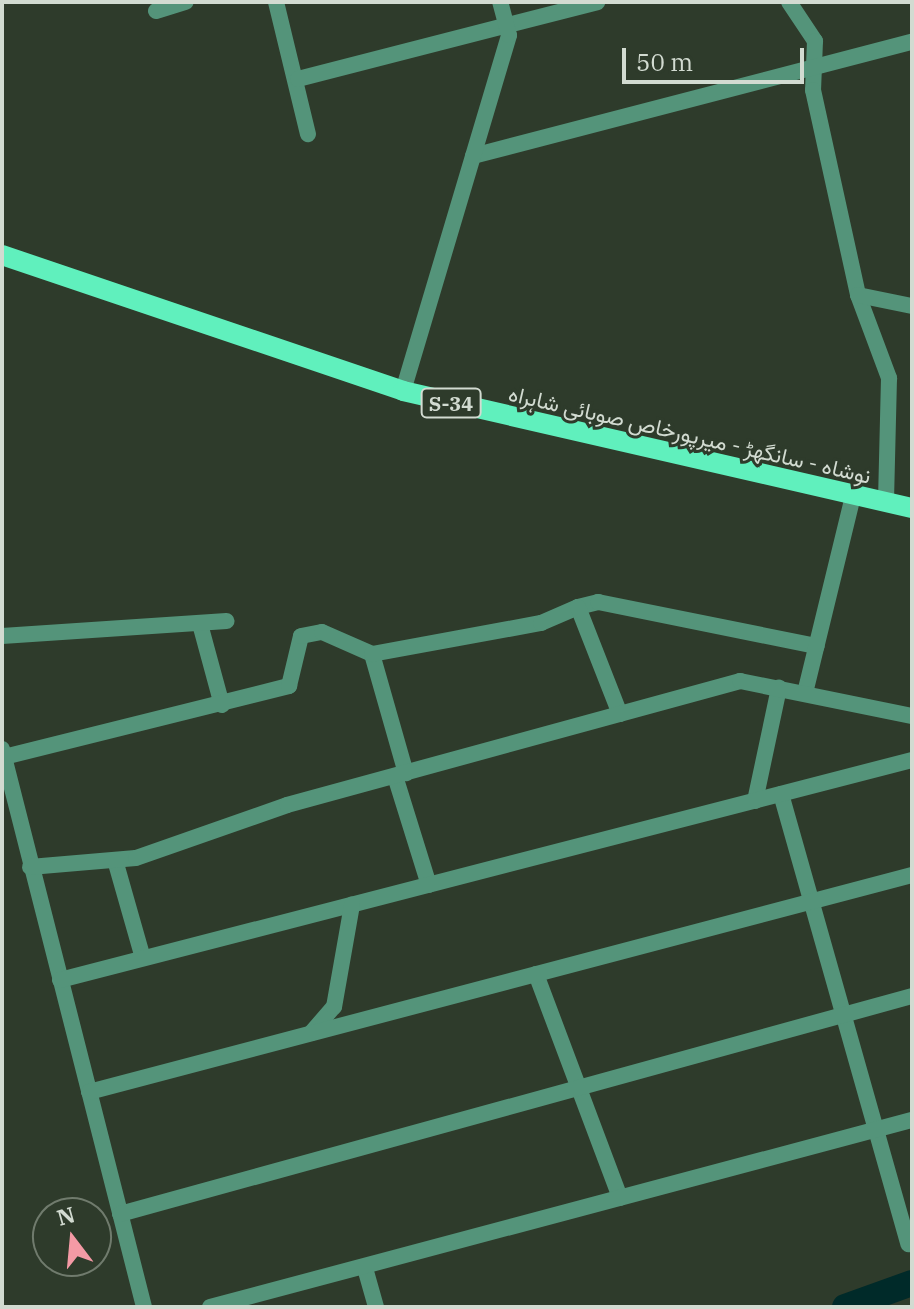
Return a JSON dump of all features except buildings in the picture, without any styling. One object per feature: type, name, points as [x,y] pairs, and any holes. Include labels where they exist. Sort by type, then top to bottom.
[{"type":"main road","name":"نوشاہ - سانگھڑ - میرپورخاص صوبائی شاہراہ","points":[[2,255],[403,391],[912,508]]},
{"type":"street","points":[[156,11],[186,2]]},
{"type":"street","points":[[276,2],[298,79],[308,134]]},
{"type":"street","points":[[403,391],[473,156],[506,25],[500,2]]},
{"type":"street","points":[[298,79],[597,2]]},
{"type":"street","points":[[789,2],[815,41],[814,70],[858,295],[889,378],[886,503]]},
{"type":"street","points":[[473,156],[814,70],[912,42]]},
{"type":"street","points":[[858,295],[912,306]]},
{"type":"street","points":[[805,693],[853,496]]},
{"type":"street","points":[[144,1307],[3,753],[222,705],[289,686],[301,636],[322,632],[372,654],[541,623],[598,602],[817,646]]},
{"type":"street","points":[[578,607],[620,714]]},
{"type":"street","points":[[2,636],[226,621]]},
{"type":"street","points":[[200,624],[222,705]]},
{"type":"street","points":[[372,654],[429,885]]},
{"type":"street","points":[[30,867],[115,860],[401,774],[740,681],[912,716]]},
{"type":"street","points":[[755,801],[779,688]]},
{"type":"street","points":[[60,980],[912,760]]},
{"type":"street","points":[[781,794],[839,1017],[908,1244]]},
{"type":"street","points":[[115,860],[143,958]]},
{"type":"street","points":[[89,1092],[912,875]]},
{"type":"street","points":[[310,1034],[334,1007],[352,905]]},
{"type":"street","points":[[536,974],[620,1198]]},
{"type":"street","points":[[120,1214],[912,996]]},
{"type":"street","points":[[334,1007],[360,1021]]},
{"type":"street","points":[[210,1307],[912,1120]]},
{"type":"street","points":[[365,1268],[376,1307]]},
{"type":"waterway","points":[[845,1307],[912,1283]]}]
